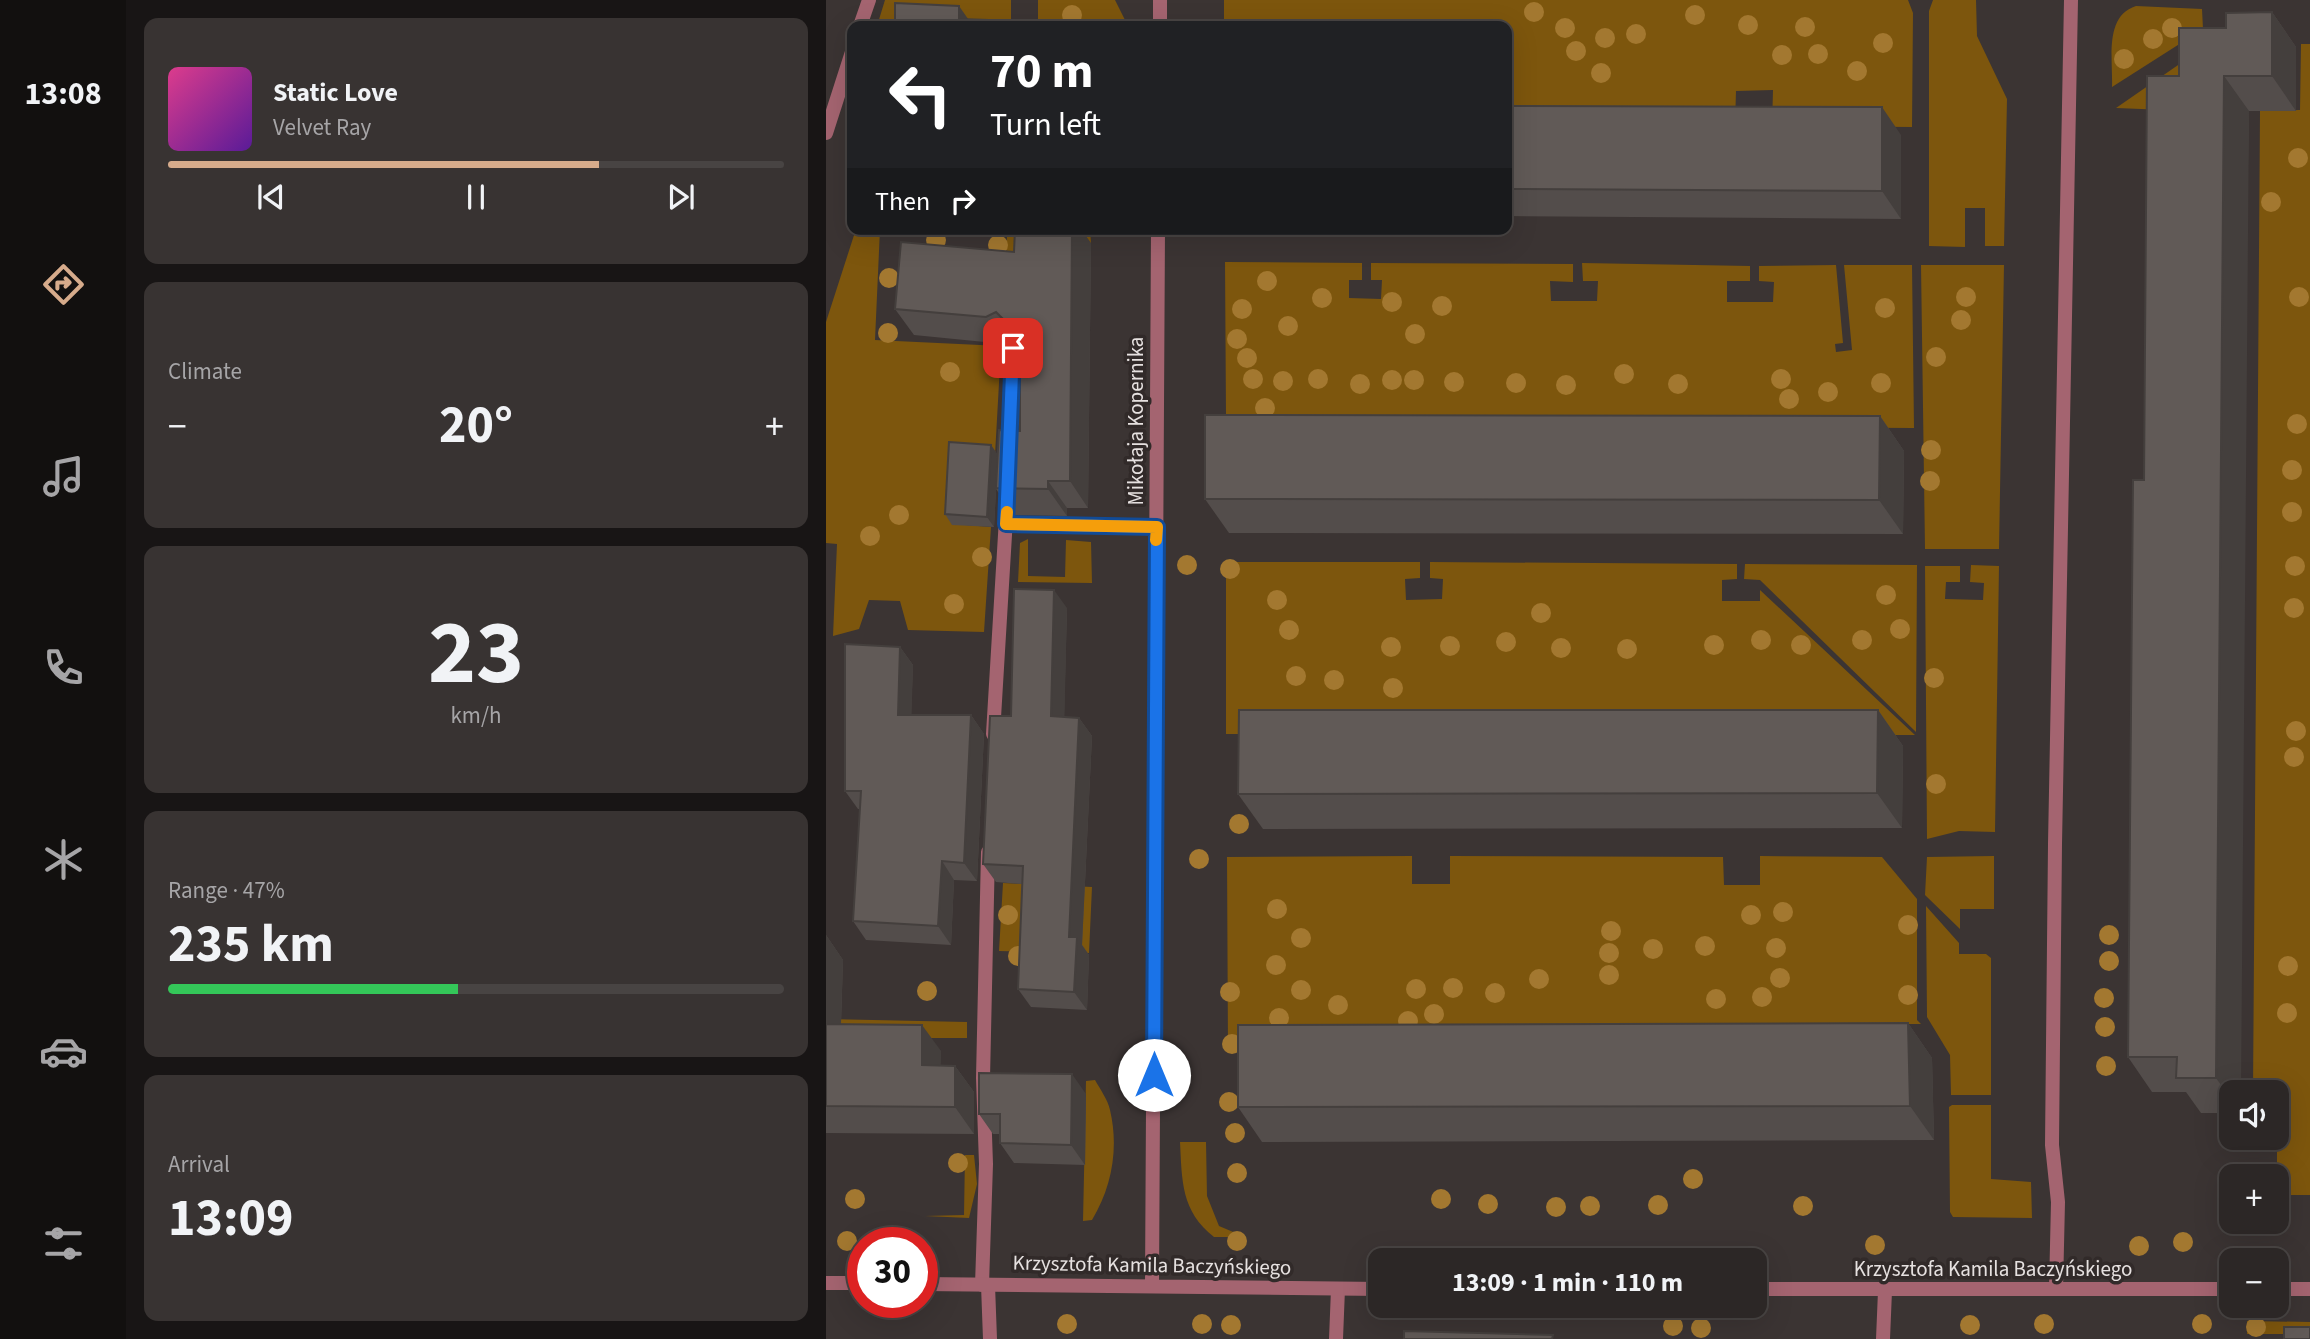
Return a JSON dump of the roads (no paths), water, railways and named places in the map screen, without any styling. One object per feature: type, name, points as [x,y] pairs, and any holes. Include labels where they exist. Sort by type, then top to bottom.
[{"type":"street","points":[[862,21],[869,0]]},
{"type":"street","points":[[1160,0],[1160,21]]},
{"type":"street","points":[[2056,1289],[2057,1202],[2052,1145],[2055,844],[2071,0]]},
{"type":"street","points":[[826,133],[847,68]]},
{"type":"street","name":"Mikołaja Kopernika","points":[[1152,1285],[1158,235]]},
{"type":"street","points":[[992,750],[1006,524],[1013,348]]},
{"type":"street","points":[[1006,524],[1157,527]]},
{"type":"street","points":[[988,841],[983,1065],[985,1285],[990,1339]]},
{"type":"street","points":[[826,1283],[847,1283]]},
{"type":"street","name":"Krzysztofa Kamila Baczyńskiego","points":[[938,1284],[1368,1289]]},
{"type":"street","points":[[1336,1339],[1338,1289]]},
{"type":"street","name":"Krzysztofa Kamila Baczyńskiego","points":[[1767,1289],[2219,1289]]},
{"type":"street","points":[[2289,1289],[2310,1289]]},
{"type":"street","points":[[1883,1339],[1885,1291]]}]
